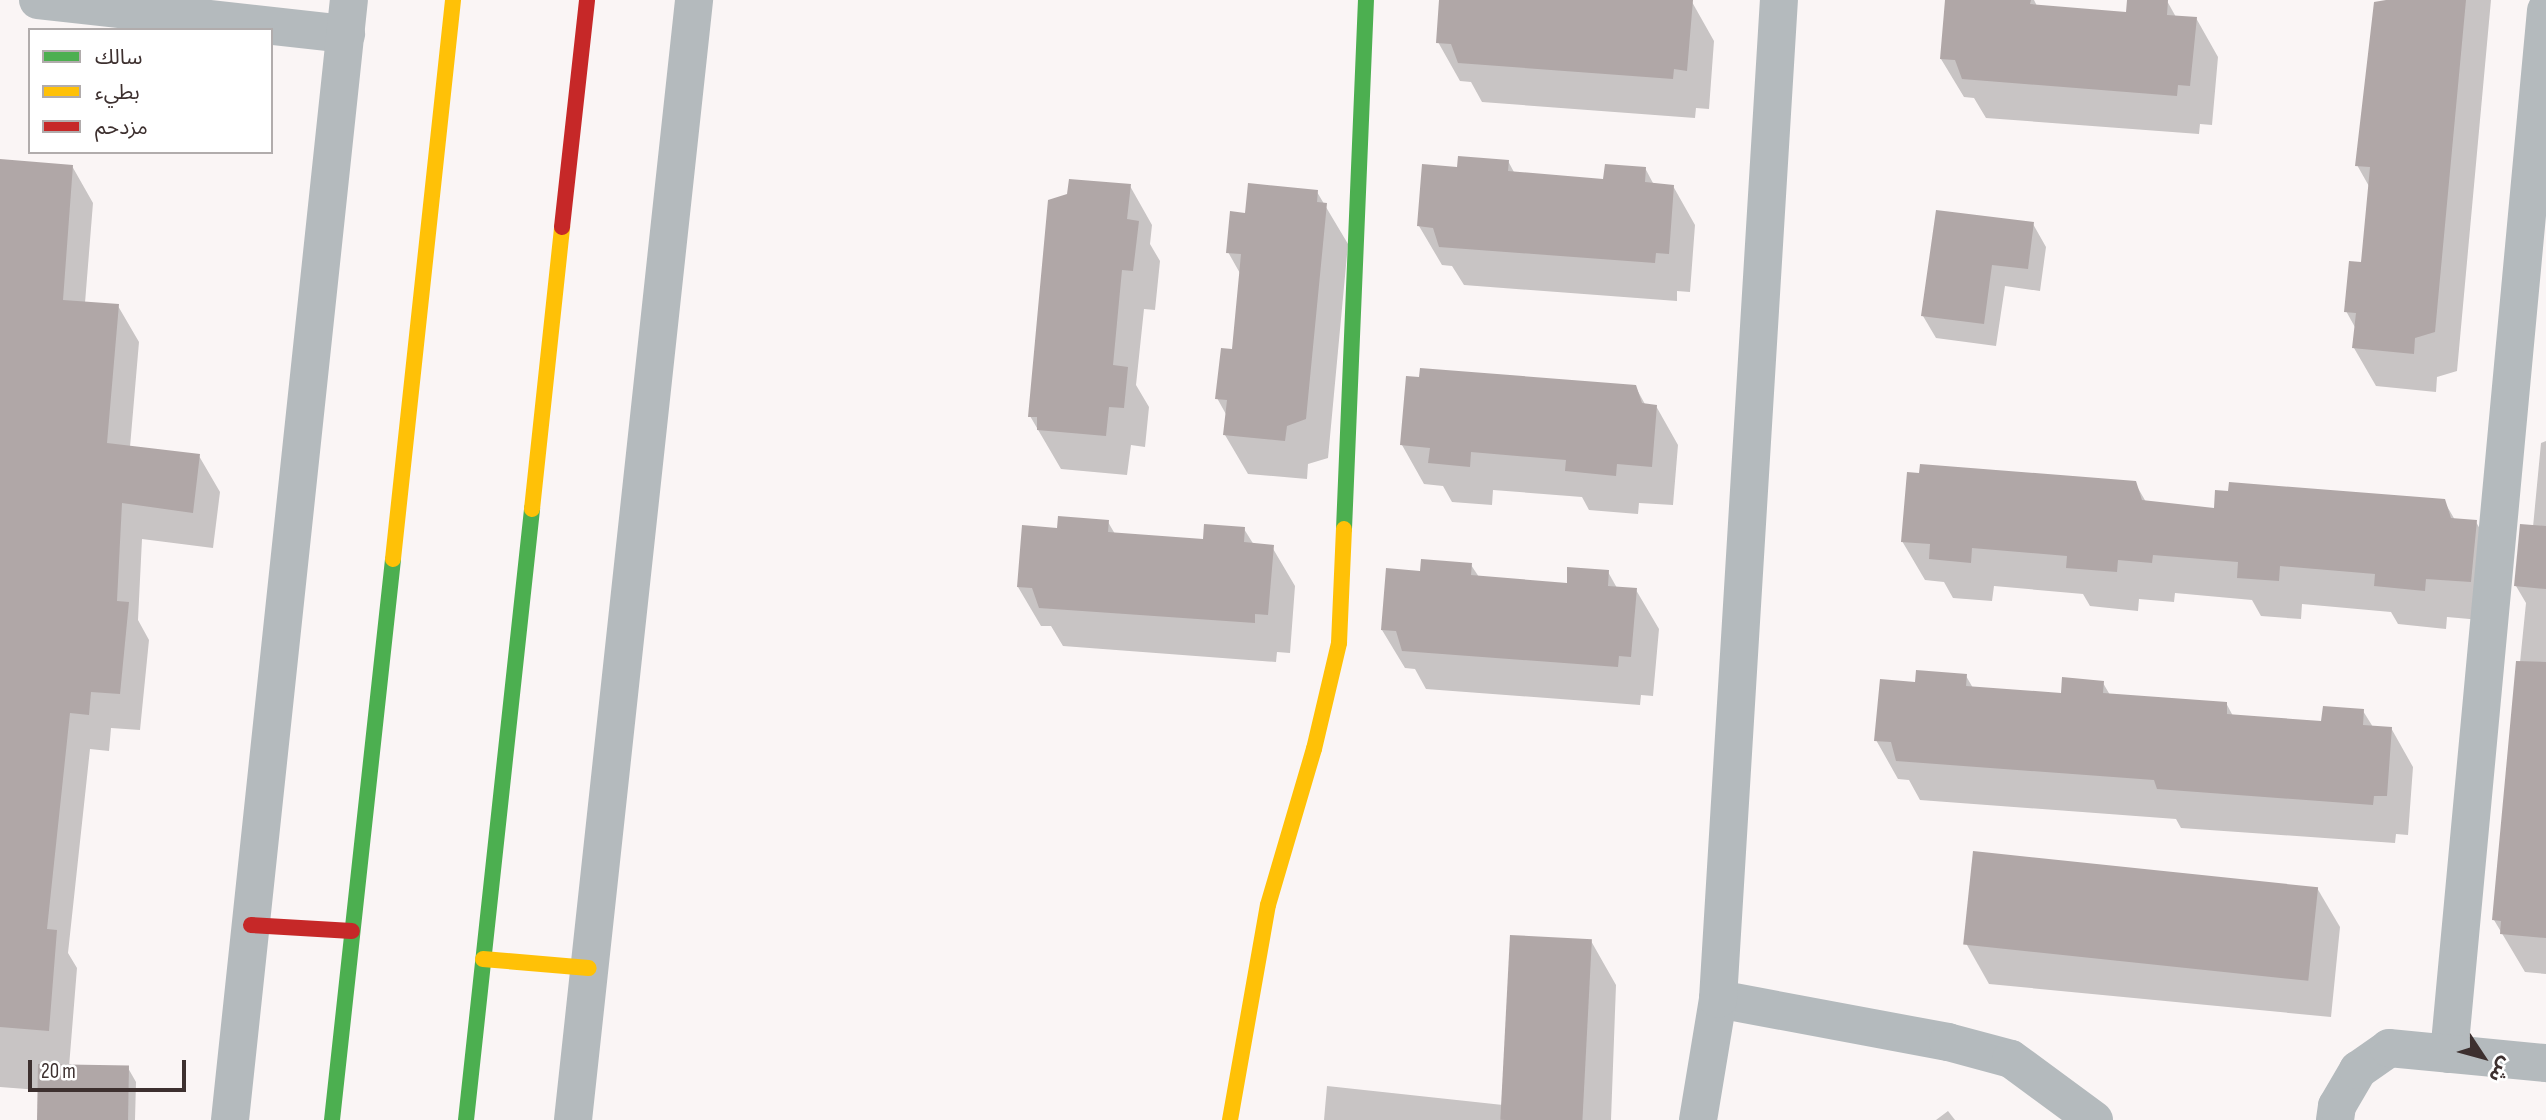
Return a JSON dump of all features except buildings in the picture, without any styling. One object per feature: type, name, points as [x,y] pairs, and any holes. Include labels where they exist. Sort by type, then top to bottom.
[{"type":"street","points":[[38,0],[347,17],[230,1120]]},
{"type":"street","points":[[332,1120],[453,0]]},
{"type":"street","points":[[466,1120],[587,0]]},
{"type":"street","points":[[573,1120],[695,0]]},
{"type":"street","points":[[1230,1120],[1268,905],[1314,749],[1339,643],[1366,0]]},
{"type":"street","points":[[1698,1120],[1718,999],[1779,0]]},
{"type":"street","points":[[2449,1054],[2546,9]]},
{"type":"street","points":[[251,925],[352,931]]},
{"type":"street","points":[[483,959],[589,968]]},
{"type":"street","points":[[1718,999],[1948,1042],[2011,1059],[2094,1120]]},
{"type":"street","points":[[2335,1120],[2337,1106],[2358,1070],[2389,1048],[2546,1063]]},
{"type":"traffic: fast","points":[[1344,529],[1366,0]]},
{"type":"traffic: fast","points":[[466,1120],[532,509]]},
{"type":"traffic: fast","points":[[332,1120],[393,559]]},
{"type":"traffic: slow","points":[[393,559],[453,0]]},
{"type":"traffic: slow","points":[[532,509],[562,227]]},
{"type":"traffic: slow","points":[[1230,1120],[1268,905],[1314,749],[1339,643],[1344,529]]},
{"type":"traffic: slow","points":[[483,959],[589,968]]},
{"type":"traffic: jam","points":[[562,227],[587,0]]},
{"type":"traffic: jam","points":[[251,925],[352,931]]}]
